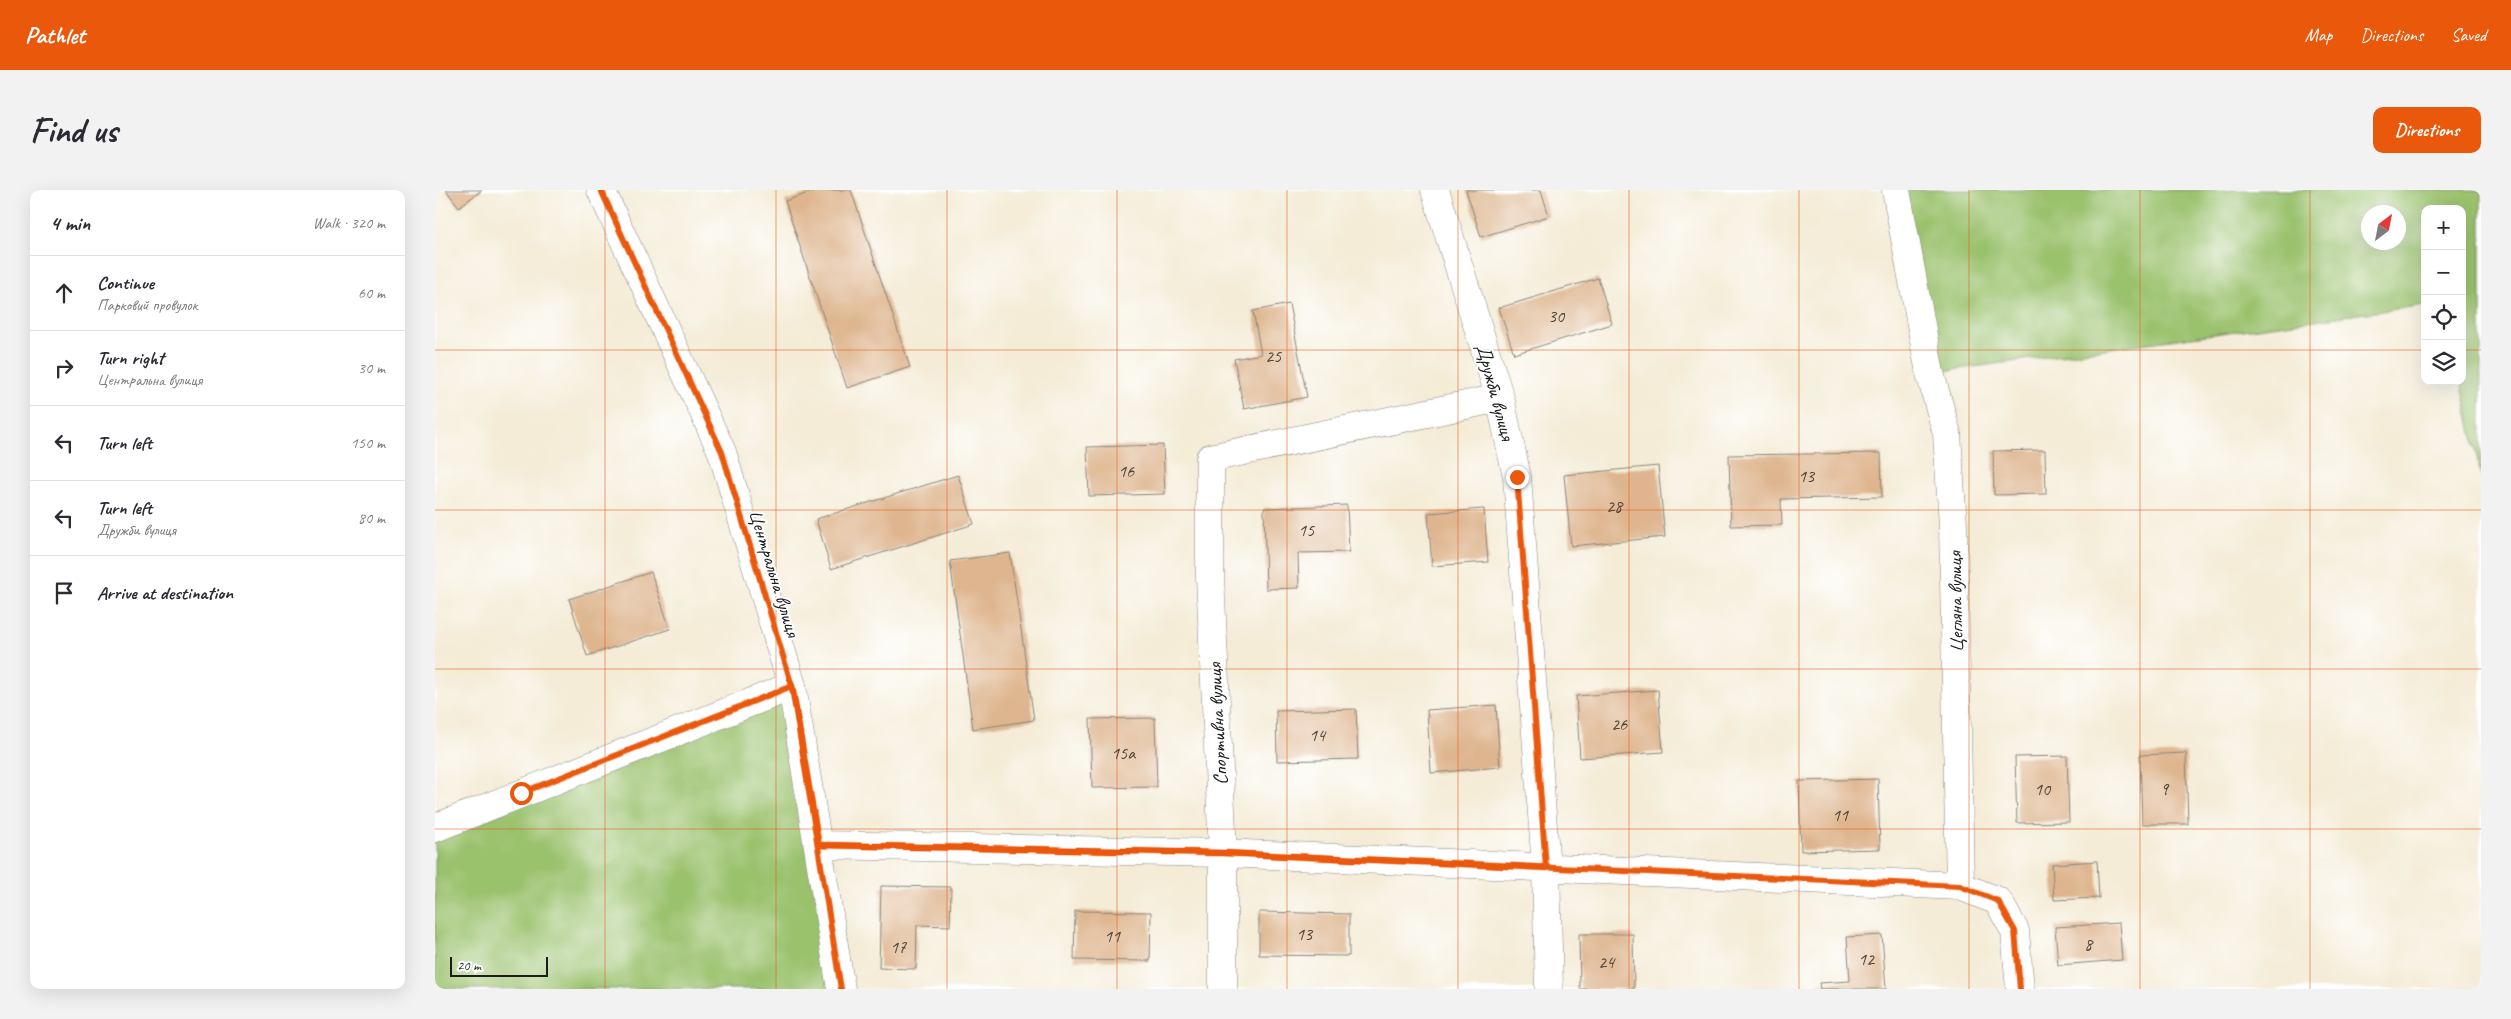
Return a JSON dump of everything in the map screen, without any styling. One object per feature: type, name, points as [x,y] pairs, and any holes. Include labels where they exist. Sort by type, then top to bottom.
[{"type":"street","name":"Центральна вулиця","points":[[601,190],[722,452],[792,686],[841,989]]},
{"type":"street","name":"Дружби вулиця","points":[[1435,190],[1500,398],[1517,477],[1546,868],[1549,989]]},
{"type":"street","name":"Цегляна вулиця","points":[[1896,190],[1930,373],[1947,434],[1953,525],[1960,886]]},
{"type":"street","name":"Спортивна вулиця","points":[[1223,989],[1223,853],[1210,576],[1210,458],[1500,398]]},
{"type":"street","points":[[435,828],[792,686]]},
{"type":"street","points":[[819,845],[1223,853],[1960,886],[1998,901],[2015,931],[2020,989]]},
{"type":"green space","points":[[1896,190],[2481,190],[2481,476],[2462,385],[2466,385],[2466,205],[2421,205],[2421,306],[1930,373]]},
{"type":"green space","points":[[792,686],[841,989],[435,989],[435,828]]},
{"type":"building","points":[[446,190],[482,190],[459,207]]},
{"type":"building","points":[[817,190],[851,190],[910,367],[847,388],[785,201]]},
{"type":"building","points":[[1466,190],[1541,190],[1549,216],[1481,237]]},
{"type":"building","points":[[1598,278],[1612,324],[1514,354],[1499,308]]},
{"type":"building","points":[[1289,304],[1307,397],[1244,409],[1234,359],[1261,354],[1253,311]]},
{"type":"building","points":[[1163,445],[1165,494],[1089,496],[1087,447]]},
{"type":"building","points":[[2045,450],[2046,494],[1994,495],[1993,451]]},
{"type":"building","points":[[1881,453],[1882,497],[1781,499],[1782,525],[1731,526],[1729,455]]},
{"type":"building","points":[[1658,466],[1665,537],[1571,546],[1564,475]]},
{"type":"building","points":[[958,475],[974,524],[831,569],[816,519]]},
{"type":"building","points":[[1347,505],[1349,552],[1298,553],[1299,588],[1266,589],[1264,508]]},
{"type":"building","points":[[1484,509],[1488,562],[1432,566],[1428,513]]},
{"type":"building","points":[[1010,553],[1034,720],[973,729],[950,561]]},
{"type":"building","points":[[651,572],[670,629],[587,656],[569,599]]},
{"type":"building","points":[[1658,690],[1663,752],[1580,758],[1576,696]]},
{"type":"building","points":[[1496,705],[1500,767],[1431,773],[1427,710]]},
{"type":"building","points":[[1356,709],[1358,759],[1277,761],[1276,711]]},
{"type":"building","points":[[1155,718],[1157,787],[1092,788],[1090,719]]},
{"type":"building","points":[[2186,753],[2188,824],[2142,824],[2140,755]]},
{"type":"building","points":[[2067,756],[2069,822],[2017,823],[2015,757]]},
{"type":"building","points":[[1878,779],[1880,849],[1801,851],[1799,781]]},
{"type":"building","points":[[2097,861],[2099,898],[2054,900],[2052,864]]},
{"type":"building","points":[[881,886],[951,887],[950,926],[917,925],[916,969],[879,968]]},
{"type":"building","points":[[1075,911],[1151,912],[1150,961],[1074,960]]},
{"type":"building","points":[[1259,912],[1349,914],[1349,956],[1259,955]]},
{"type":"building","points":[[2119,923],[2122,960],[2058,965],[2055,927]]},
{"type":"building","points":[[1579,934],[1633,934],[1634,989],[1580,989]]},
{"type":"building","points":[[1882,935],[1886,989],[1820,989],[1819,983],[1850,981],[1847,937]]},
{"type":"cycle path","points":[[601,190],[722,452],[792,686],[841,989]]},
{"type":"cycle path","points":[[819,845],[1223,853],[1960,886],[1998,901],[2015,931],[2020,989]]},
{"type":"route","points":[[521,793],[792,686],[819,845],[1223,853],[1546,868],[1517,477]]}]
